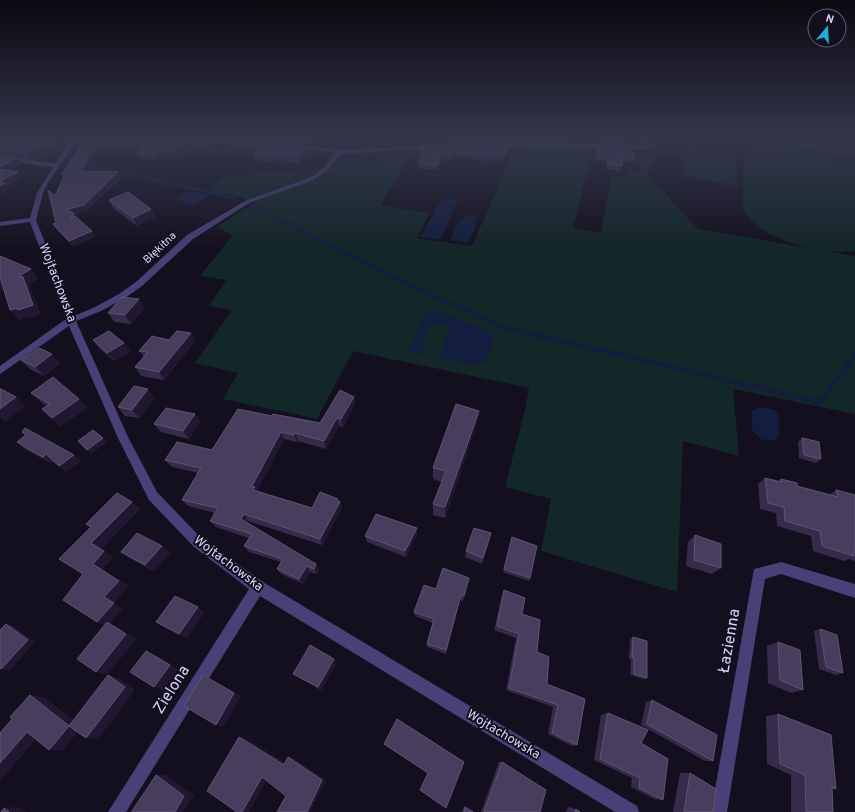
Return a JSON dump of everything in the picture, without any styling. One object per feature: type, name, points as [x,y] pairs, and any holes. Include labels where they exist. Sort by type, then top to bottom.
[{"type":"street","points":[[0,224],[33,220],[40,193],[50,176]]},
{"type":"street","name":"Błękitna","points":[[0,371],[71,320],[122,296],[139,284],[190,237],[227,213],[253,199],[311,179],[316,176]]},
{"type":"street","name":"Wojtachowska","points":[[33,220],[71,320],[123,438],[154,496],[198,543],[258,588],[631,812]]},
{"type":"street","name":"Łazienna","points":[[719,812],[760,574],[781,568],[855,591]]},
{"type":"street","name":"Zielona","points":[[116,812],[258,588]]},
{"type":"green space","points":[[223,176],[399,176],[380,205],[430,213],[417,238],[472,246],[503,176],[586,176],[573,228],[601,233],[611,176],[625,178],[626,176],[649,176],[698,229],[855,256],[855,414],[733,389],[739,456],[683,441],[677,592],[541,551],[551,499],[505,487],[525,410],[529,388],[353,351],[317,419],[223,399],[238,373],[195,363],[232,310],[209,306],[226,280],[200,276],[233,235],[216,227],[243,210],[256,204],[240,197],[209,190]]},
{"type":"green space","points":[[684,176],[737,176],[737,186]]},
{"type":"green space","points":[[744,176],[855,176],[855,251],[826,251],[809,248],[776,237],[762,229],[750,219],[743,208]]},
{"type":"water","points":[[191,191],[210,196],[192,205],[175,199]]},
{"type":"water","points":[[448,199],[458,200],[440,240],[420,237],[441,201]]},
{"type":"water","points":[[467,215],[477,216],[475,228],[468,243],[450,240],[457,224]]},
{"type":"water","points":[[432,309],[487,330],[495,336],[485,362],[478,364],[438,359],[450,328],[442,322],[427,328],[421,355],[408,352],[427,312]]},
{"type":"water","points":[[761,407],[775,410],[779,416],[779,436],[773,441],[760,439],[752,430],[752,410]]},
{"type":"building","points":[[0,176],[10,176],[0,181]]},
{"type":"building","points":[[64,176],[114,176],[84,205],[68,209],[74,214],[70,218],[75,216],[92,231],[69,241],[53,224],[56,223],[48,190],[55,196]]},
{"type":"building","points":[[128,192],[151,209],[133,218],[109,200]]},
{"type":"building","points":[[0,256],[31,269],[19,276],[23,277],[33,305],[18,310],[17,308],[10,310],[0,277]]},
{"type":"building","points":[[122,297],[139,299],[125,315],[108,313]]},
{"type":"building","points":[[109,331],[124,343],[107,353],[93,340]]},
{"type":"building","points":[[177,331],[191,333],[159,372],[135,367],[148,352],[139,351],[152,336],[169,340]]},
{"type":"building","points":[[39,348],[52,354],[35,367],[21,360]]},
{"type":"building","points":[[53,377],[79,399],[52,418],[42,409],[50,404],[31,393]]},
{"type":"building","points":[[134,386],[148,389],[132,410],[118,407]]},
{"type":"building","points":[[0,389],[16,397],[0,409]]},
{"type":"building","points":[[340,390],[354,397],[341,419],[337,418],[324,441],[295,433],[294,435],[281,432],[252,486],[255,487],[253,490],[312,508],[320,492],[338,499],[337,501],[340,502],[320,539],[244,514],[241,519],[316,564],[314,569],[307,566],[299,579],[277,569],[283,559],[244,546],[252,534],[210,521],[218,508],[182,500],[201,468],[165,460],[177,442],[212,450],[238,409],[320,423]]},
{"type":"building","points":[[456,404],[479,411],[445,507],[433,504],[446,471],[433,468]]},
{"type":"building","points":[[166,408],[195,414],[183,431],[154,424]]},
{"type":"building","points":[[25,428],[74,455],[59,466],[46,454],[43,457],[17,442],[26,435],[22,432]]},
{"type":"building","points":[[93,430],[103,438],[87,450],[78,441]]},
{"type":"building","points":[[802,438],[819,442],[821,459],[804,455]]},
{"type":"building","points":[[765,478],[781,482],[781,479],[797,483],[797,486],[838,497],[836,490],[855,495],[854,556],[822,546],[820,531],[785,521],[784,507],[768,503]]},
{"type":"building","points":[[117,493],[132,502],[91,543],[104,551],[93,564],[119,581],[104,597],[114,603],[97,622],[63,600],[83,574],[59,559],[91,527],[86,524]]},
{"type":"building","points":[[376,514],[417,528],[405,551],[365,536]]},
{"type":"building","points":[[474,528],[491,533],[483,558],[466,551]]},
{"type":"building","points":[[137,533],[162,546],[145,565],[121,552]]},
{"type":"building","points":[[695,535],[721,544],[721,568],[694,560]]},
{"type":"building","points":[[512,537],[537,546],[530,578],[504,569]]},
{"type":"building","points":[[443,568],[469,578],[464,596],[461,595],[446,650],[427,644],[434,619],[414,612],[424,585],[436,589]]},
{"type":"building","points":[[504,590],[525,598],[522,614],[540,620],[537,652],[549,657],[547,684],[585,699],[577,745],[552,733],[558,705],[509,688],[519,634],[497,626]]},
{"type":"building","points":[[175,596],[198,607],[179,634],[156,622]]},
{"type":"building","points":[[107,622],[126,634],[96,672],[77,659]]},
{"type":"building","points":[[6,624],[28,640],[1,669],[0,630]]},
{"type":"building","points":[[820,629],[837,635],[843,673],[826,667]]},
{"type":"building","points":[[633,637],[647,641],[647,678],[634,674],[634,658],[632,657]]},
{"type":"building","points":[[778,642],[800,650],[803,690],[780,680]]},
{"type":"building","points":[[310,645],[334,659],[318,687],[293,674]]},
{"type":"building","points":[[146,651],[170,665],[154,687],[130,672]]},
{"type":"building","points":[[108,675],[125,687],[86,738],[69,726]]},
{"type":"building","points":[[203,675],[234,693],[216,725],[184,706]]},
{"type":"building","points":[[30,695],[69,726],[49,750],[27,732],[0,763],[0,733],[12,719],[10,717]]},
{"type":"building","points":[[652,700],[717,735],[713,761],[647,724]]},
{"type":"building","points":[[608,713],[648,730],[641,743],[668,759],[663,800],[639,788],[640,778],[600,759]]},
{"type":"building","points":[[778,714],[831,735],[836,789],[832,787],[833,812],[806,812],[805,775],[780,764]]},
{"type":"building","points":[[397,719],[464,762],[446,808],[420,790],[428,773],[384,744]]},
{"type":"building","points":[[239,737],[284,765],[288,757],[322,780],[307,812],[277,812],[286,796],[262,777],[242,812],[237,812],[207,791]]},
{"type":"building","points":[[502,762],[546,790],[540,812],[484,812]]},
{"type":"building","points":[[690,773],[716,789],[713,812],[684,812]]},
{"type":"building","points":[[156,775],[184,796],[175,812],[132,812],[132,811]]},
{"type":"building","points":[[465,807],[473,812],[464,812]]},
{"type":"building","points":[[4,808],[9,812],[1,812]]},
{"type":"waterway","points":[[137,176],[235,198]]},
{"type":"waterway","points":[[249,204],[281,220]]},
{"type":"waterway","points":[[281,220],[395,278],[494,323]]},
{"type":"waterway","points":[[491,322],[502,327],[820,402],[855,355]]}]
